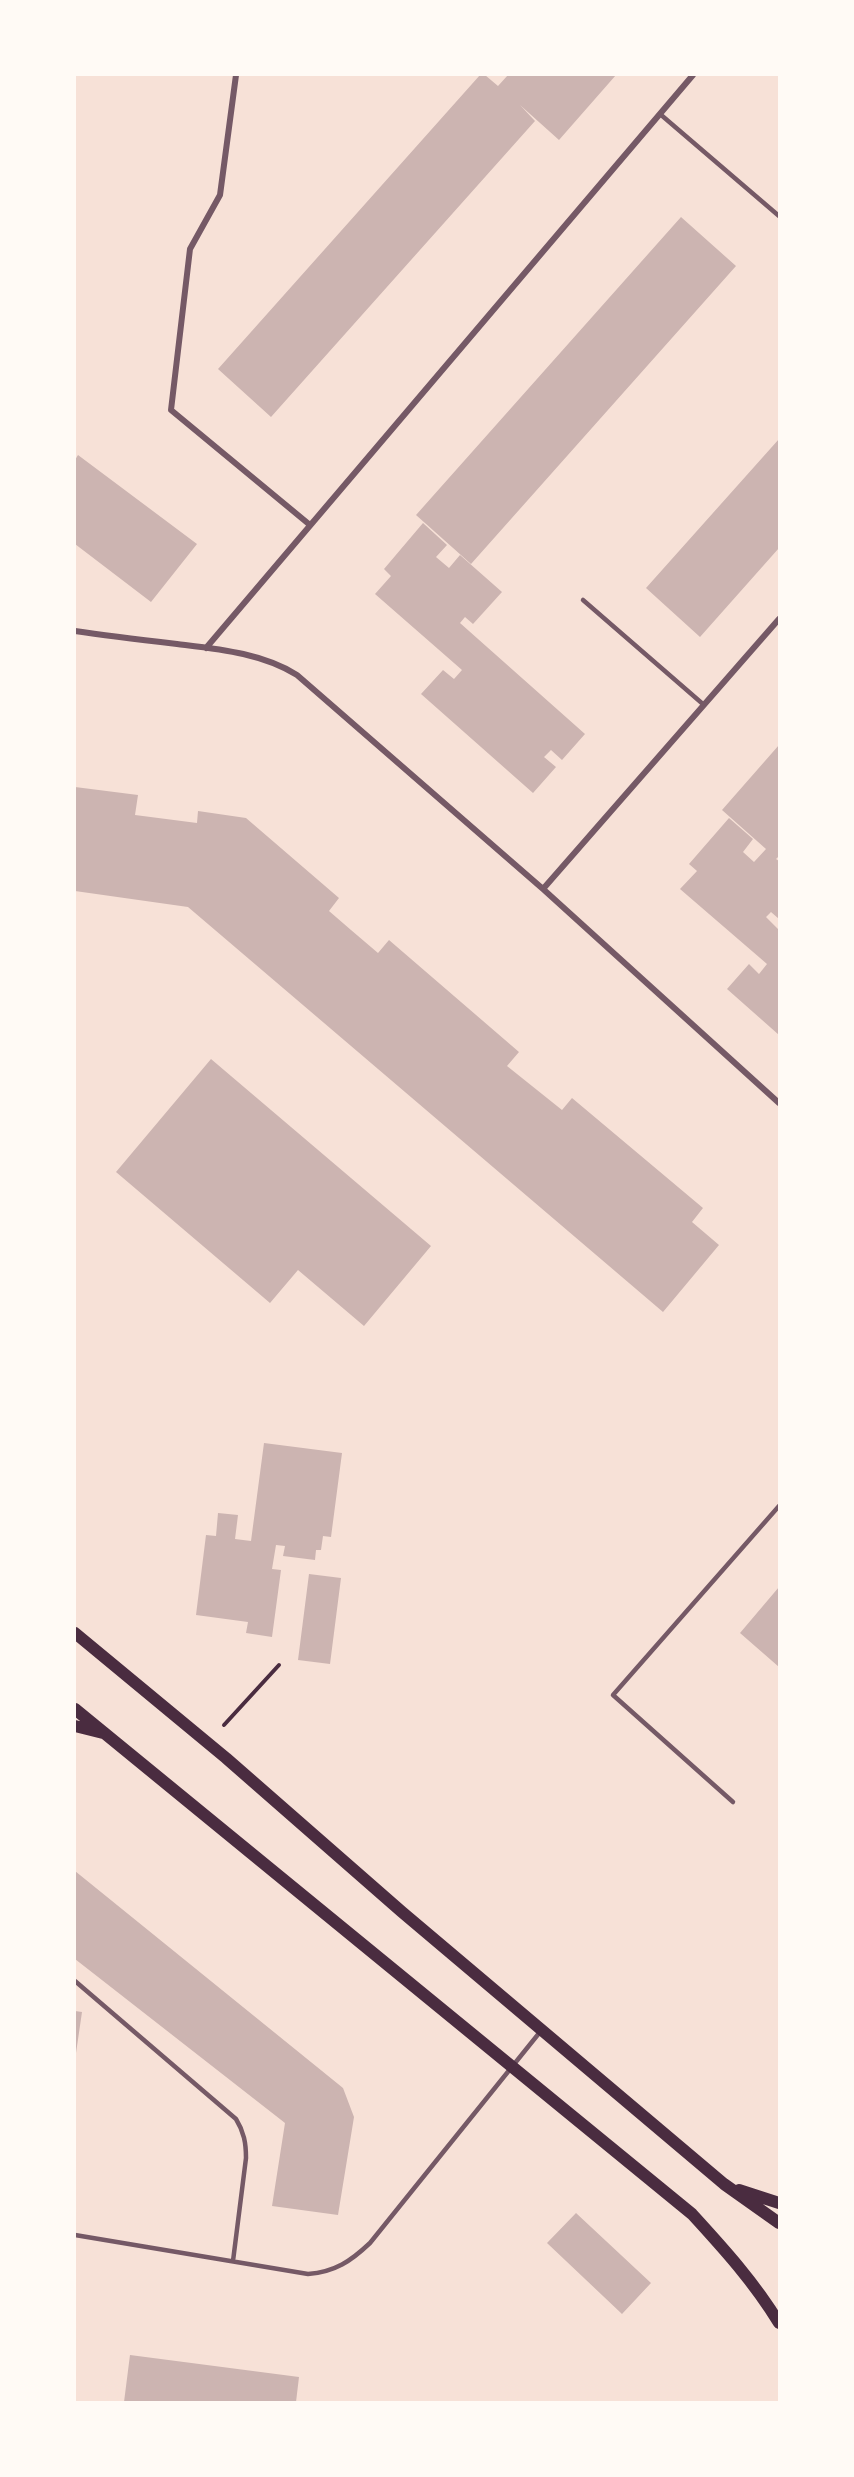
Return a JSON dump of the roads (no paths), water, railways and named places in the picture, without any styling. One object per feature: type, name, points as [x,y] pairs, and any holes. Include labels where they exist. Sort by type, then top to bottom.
[{"type":"main road","points":[[75,1633],[724,2184],[779,2223]]},
{"type":"main road","points":[[75,1709],[692,2214],[736,2262],[759,2291],[779,2323]]},
{"type":"main road","points":[[75,1726],[108,1734]]},
{"type":"main road","points":[[724,2184],[779,2203]]},
{"type":"street","points":[[236,75],[220,195],[190,249],[171,410],[310,525]]},
{"type":"street","points":[[206,648],[693,75]]},
{"type":"street","points":[[543,889],[779,619]]},
{"type":"street","points":[[75,632],[206,648],[259,658],[279,664],[297,675],[543,889],[779,1103]]},
{"type":"lane","points":[[660,114],[779,216]]},
{"type":"lane","points":[[583,600],[704,705]]},
{"type":"lane","points":[[733,1802],[613,1695],[779,1506]]},
{"type":"lane","points":[[75,1981],[236,2119],[243,2130],[246,2158],[233,2261]]},
{"type":"lane","points":[[75,2235],[309,2274],[326,2273],[340,2267],[370,2243],[542,2030]]}]
